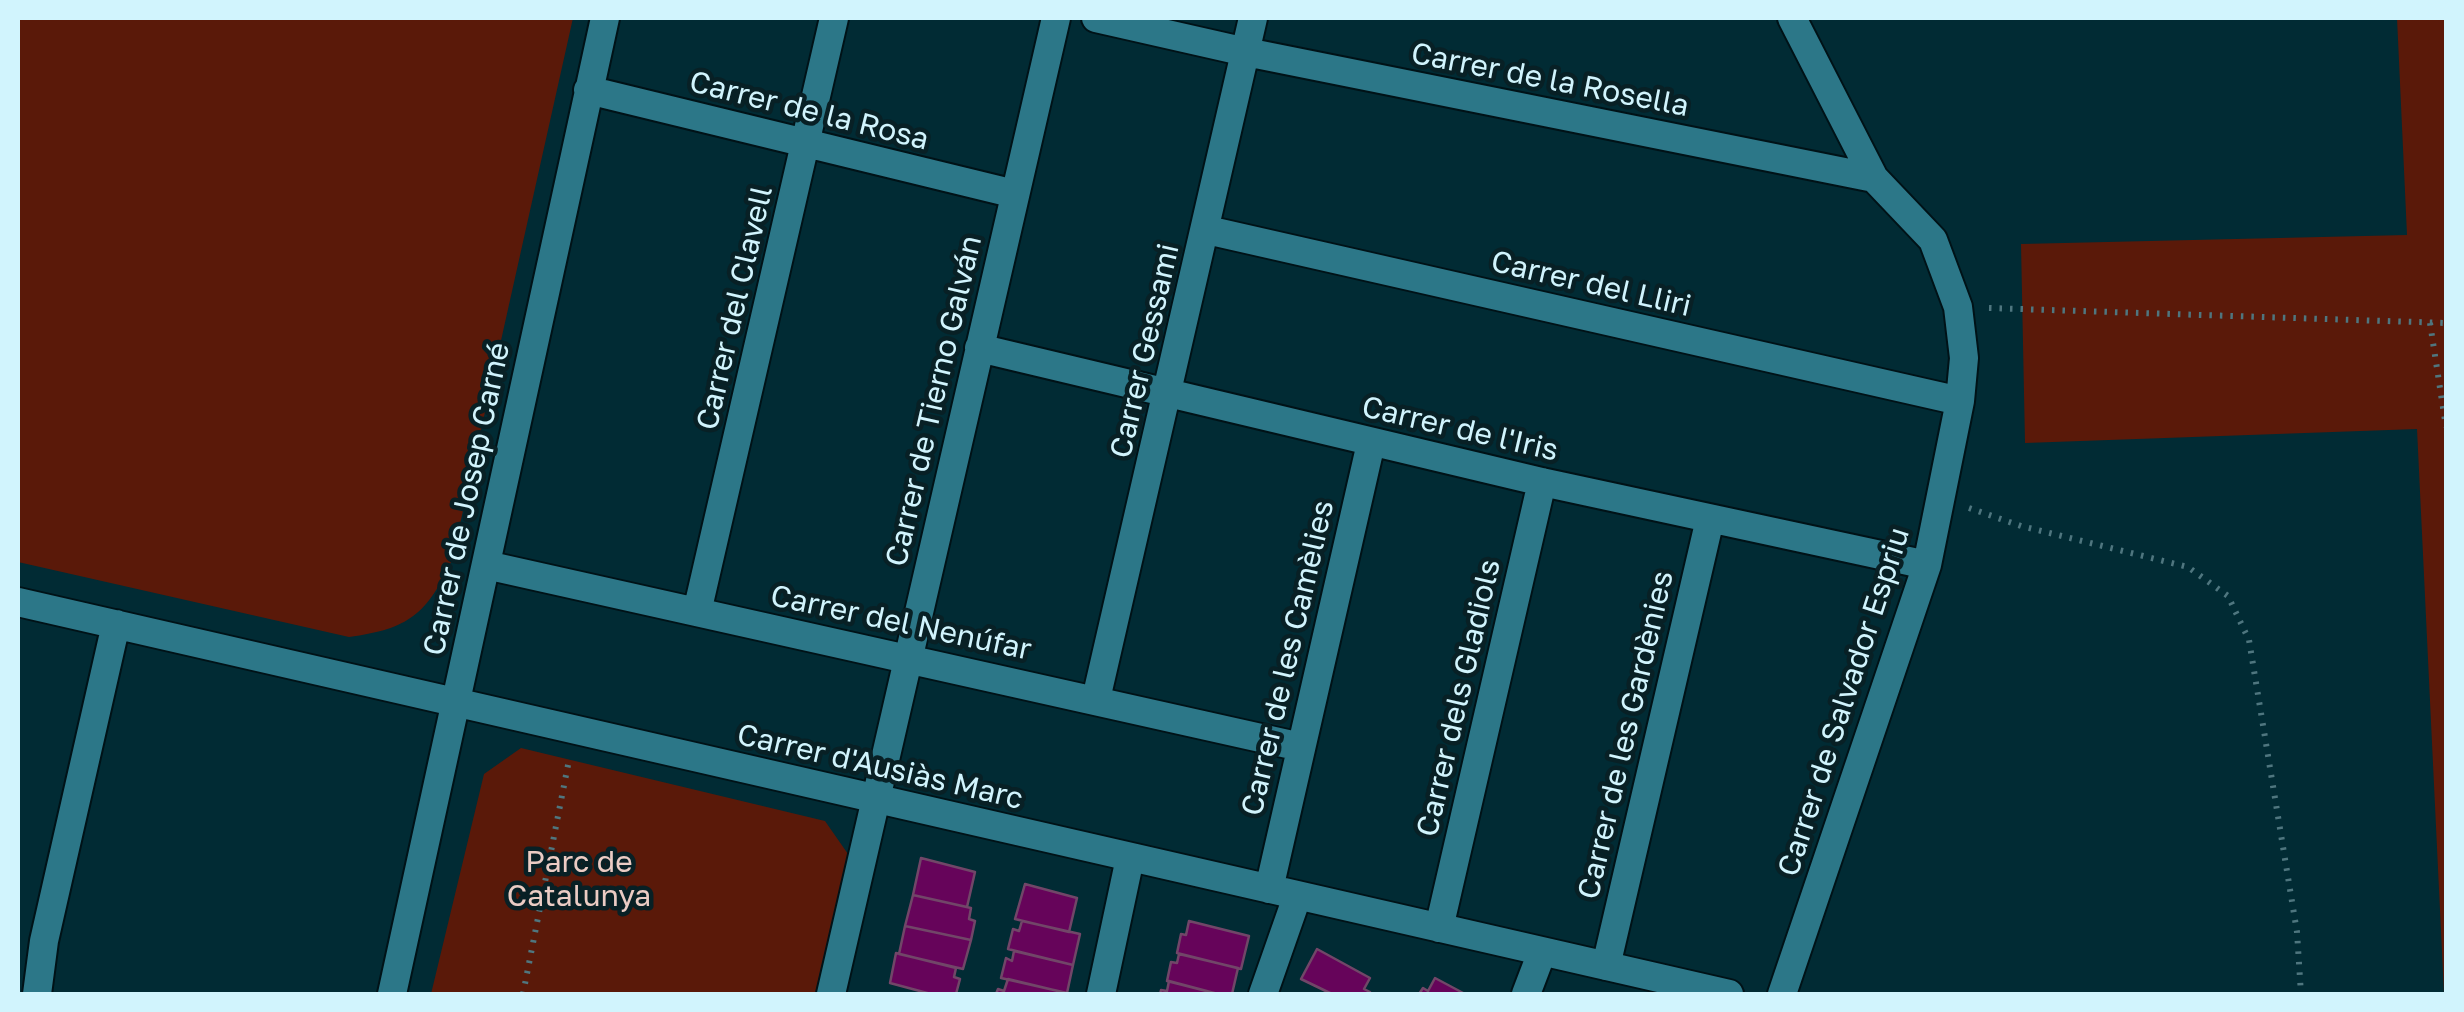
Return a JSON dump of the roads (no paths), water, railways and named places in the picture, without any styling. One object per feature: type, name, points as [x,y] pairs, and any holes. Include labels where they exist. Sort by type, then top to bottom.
[{"type":"street","name":"Carrer de Josep Carné","points":[[392,994],[605,18]]},
{"type":"street","name":"Carrer del Clavell","points":[[698,612],[834,18]]},
{"type":"street","name":"Carrer de Tierno Galván","points":[[831,994],[1056,18]]},
{"type":"street","name":"Carrer de la Rosella","points":[[1096,18],[1246,52],[1874,178]]},
{"type":"street","name":"Carrer Gessami","points":[[1096,698],[1253,18]]},
{"type":"street","name":"Carrer de Salvador Espriu","points":[[1782,994],[1927,565],[1960,402],[1964,358],[1958,307],[1933,240],[1874,178],[1792,18]]},
{"type":"street","name":"Carrer de la Rosa","points":[[588,90],[1014,194]]},
{"type":"street","name":"Carrer del Lliri","points":[[1206,230],[1960,402]]},
{"type":"street","name":"Carrer de l'Iris","points":[[979,348],[1542,482],[1927,565]]},
{"type":"street","name":"Carrer de les Camèlies","points":[[1269,889],[1371,442]]},
{"type":"street","name":"Carrer dels Gladiols","points":[[1439,928],[1542,482]]},
{"type":"street","name":"Carrer de les Gardènies","points":[[1606,966],[1710,519]]},
{"type":"street","name":"Carrer del Nenúfar","points":[[486,565],[1096,698],[1301,747]]},
{"type":"street","name":"Carrer d'Ausiàs Marc","points":[[18,602],[1729,994]]},
{"type":"street","points":[[37,994],[44,941],[116,624]]},
{"type":"street","points":[[1101,994],[1130,858]]},
{"type":"street","points":[[1263,994],[1297,896]]},
{"type":"street","points":[[1526,994],[1542,952]]},
{"type":"park label","name":"Parc de Catalunya","points":[[579,879]]}]
